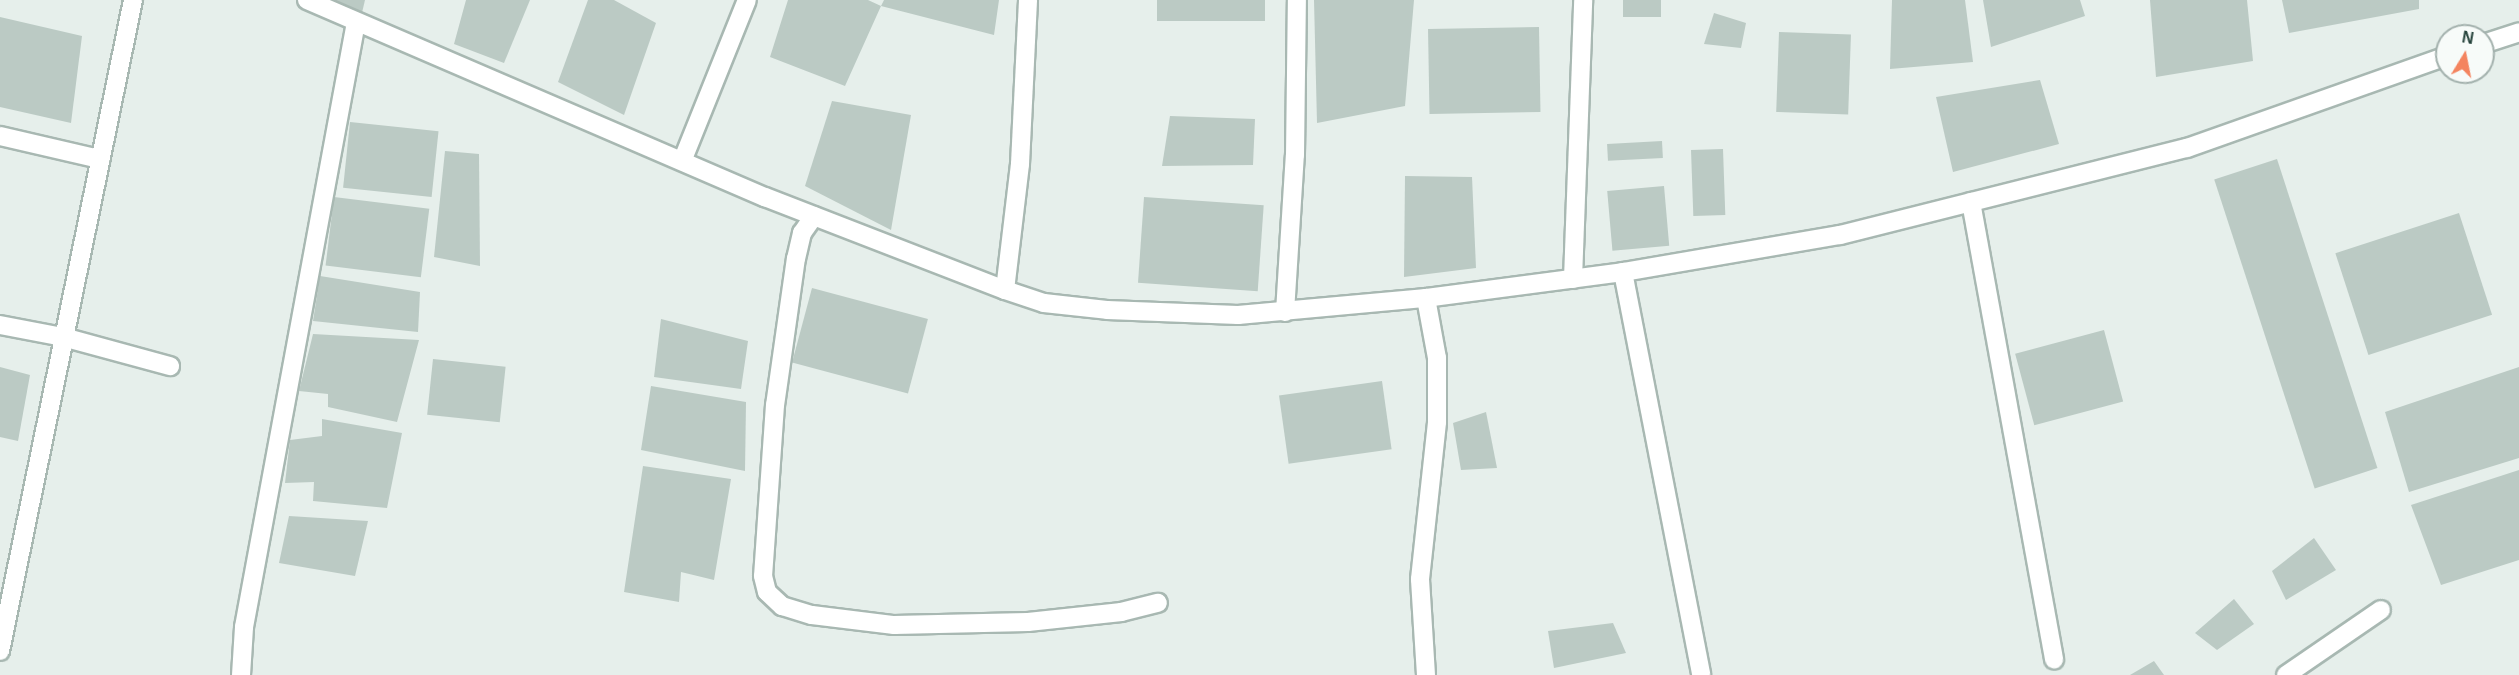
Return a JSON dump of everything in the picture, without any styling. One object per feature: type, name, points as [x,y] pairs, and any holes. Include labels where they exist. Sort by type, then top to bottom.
[{"type":"street","points":[[0,651],[133,0]]},
{"type":"street","points":[[307,0],[814,216],[1005,290],[1044,303],[1107,310],[1238,315],[1426,298],[1573,279],[1840,235],[2187,148],[2435,60]]},
{"type":"street","points":[[683,159],[747,0]]},
{"type":"street","points":[[1005,290],[1020,164],[1028,0]]},
{"type":"street","points":[[1285,312],[1295,154],[1298,0]]},
{"type":"street","points":[[1573,279],[1583,0]]},
{"type":"street","points":[[241,675],[246,615],[356,22]]},
{"type":"street","points":[[2495,40],[2519,32]]},
{"type":"street","points":[[0,135],[100,159]]},
{"type":"street","points":[[1971,202],[2054,660]]},
{"type":"street","points":[[814,216],[802,233],[796,258],[775,405],[763,576],[767,592],[782,606],[812,615],[894,625],[1028,622],[1120,612],[1158,603]]},
{"type":"street","points":[[1623,272],[1701,675]]},
{"type":"street","points":[[1426,298],[1437,358],[1437,422],[1420,579],[1426,675]]},
{"type":"street","points":[[0,325],[63,337],[170,366]]},
{"type":"street","points":[[2286,675],[2381,610]]},
{"type":"building","points":[[324,0],[365,0],[361,17]]},
{"type":"building","points":[[466,0],[530,0],[504,63],[454,44]]},
{"type":"building","points":[[588,0],[614,0],[656,23],[624,115],[558,82]]},
{"type":"building","points":[[788,0],[868,0],[881,6],[845,86],[770,57]]},
{"type":"building","points":[[884,0],[999,0],[994,35],[881,6]]},
{"type":"building","points":[[1157,0],[1265,0],[1265,21],[1157,21]]},
{"type":"building","points":[[1314,0],[1414,0],[1405,106],[1317,123]]},
{"type":"building","points":[[1623,0],[1661,0],[1661,17],[1623,17]]},
{"type":"building","points":[[1892,0],[1965,0],[1973,62],[1890,69]]},
{"type":"building","points":[[1983,0],[2080,0],[2085,16],[1991,47]]},
{"type":"building","points":[[2150,0],[2247,0],[2253,61],[2156,77]]},
{"type":"building","points":[[2282,0],[2419,0],[2419,9],[2289,33]]},
{"type":"building","points":[[1714,13],[1746,23],[1741,48],[1704,44]]},
{"type":"building","points":[[0,17],[82,36],[71,123],[0,107]]},
{"type":"building","points":[[1539,27],[1540,112],[1430,114],[1428,29]]},
{"type":"building","points":[[1779,32],[1851,35],[1848,114],[1776,112]]},
{"type":"building","points":[[2040,80],[2059,144],[1953,172],[1936,97]]},
{"type":"building","points":[[832,101],[911,115],[891,230],[805,186]]},
{"type":"building","points":[[1170,116],[1255,119],[1253,165],[1162,166]]},
{"type":"building","points":[[350,122],[439,131],[432,197],[343,188]]},
{"type":"building","points":[[1662,141],[1663,158],[1608,161],[1607,144]]},
{"type":"building","points":[[1723,149],[1725,215],[1693,216],[1691,150]]},
{"type":"building","points":[[445,151],[479,154],[480,266],[434,257]]},
{"type":"building","points":[[2277,159],[2377,468],[2315,488],[2214,179]]},
{"type":"building","points":[[1405,176],[1472,177],[1476,268],[1404,277]]},
{"type":"building","points":[[1664,186],[1669,246],[1612,251],[1607,191]]},
{"type":"building","points":[[334,197],[429,209],[421,277],[326,265]]},
{"type":"building","points":[[1144,197],[1264,205],[1258,291],[1138,283]]},
{"type":"building","points":[[2459,213],[2492,315],[2368,355],[2335,253]]},
{"type":"building","points":[[320,276],[420,292],[418,332],[313,321]]},
{"type":"building","points":[[812,288],[928,319],[908,393],[792,362]]},
{"type":"building","points":[[661,319],[748,341],[741,389],[654,377]]},
{"type":"building","points":[[2104,330],[2123,401],[2034,425],[2015,354]]},
{"type":"building","points":[[313,334],[419,340],[397,422],[328,407],[328,394],[299,391]]},
{"type":"building","points":[[433,359],[506,367],[500,422],[427,415]]},
{"type":"building","points":[[0,367],[30,375],[18,441],[0,437]]},
{"type":"building","points":[[2519,367],[2519,458],[2409,492],[2385,412]]},
{"type":"building","points":[[1382,381],[1392,449],[1289,464],[1279,395]]},
{"type":"building","points":[[651,386],[746,402],[745,471],[641,450]]},
{"type":"building","points":[[1486,412],[1497,468],[1461,470],[1453,423]]},
{"type":"building","points":[[322,419],[402,433],[387,508],[313,501],[314,482],[285,483],[290,440],[322,436]]},
{"type":"building","points":[[643,466],[731,479],[714,580],[681,572],[679,602],[624,592]]},
{"type":"building","points":[[2519,470],[2519,560],[2441,585],[2411,505]]},
{"type":"building","points":[[289,516],[368,521],[355,576],[279,563]]},
{"type":"building","points":[[2314,538],[2336,570],[2286,600],[2272,571]]},
{"type":"building","points":[[2234,599],[2254,624],[2217,650],[2195,633]]},
{"type":"building","points":[[1613,623],[1626,653],[1554,668],[1548,631]]},
{"type":"building","points":[[2154,661],[2164,675],[2130,675]]}]
